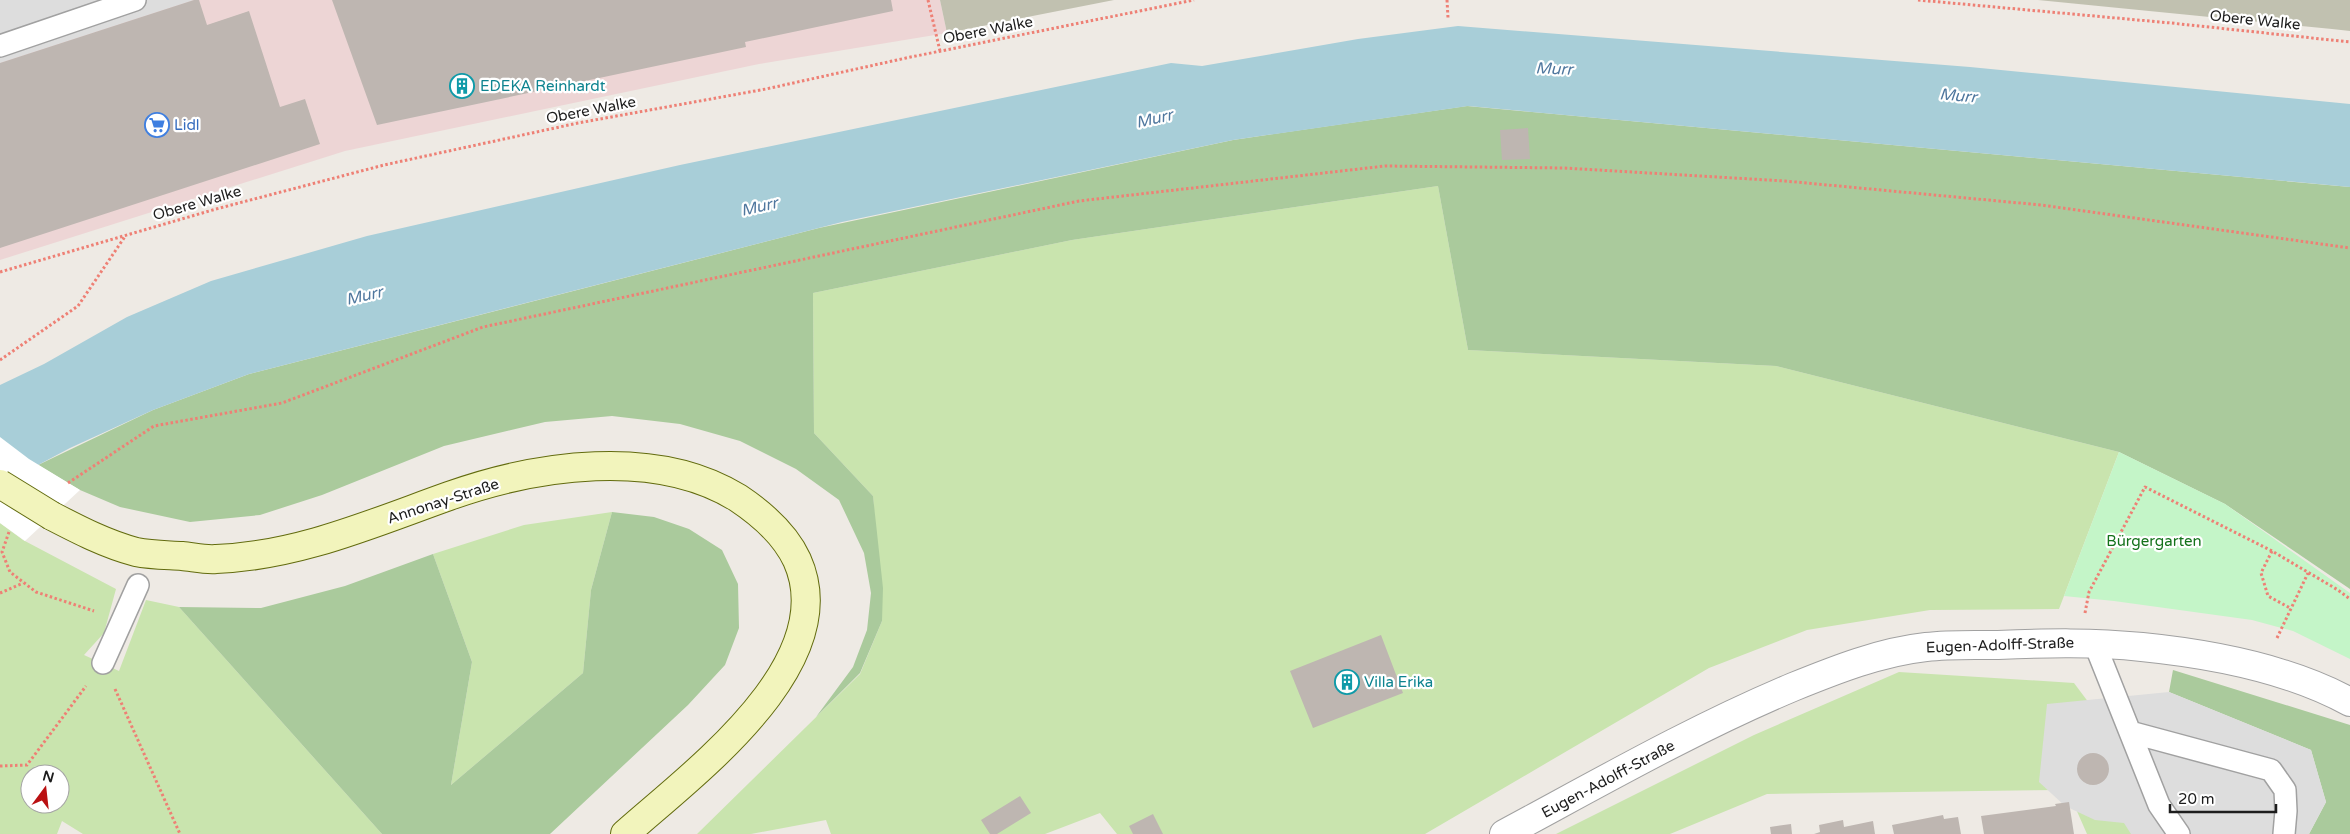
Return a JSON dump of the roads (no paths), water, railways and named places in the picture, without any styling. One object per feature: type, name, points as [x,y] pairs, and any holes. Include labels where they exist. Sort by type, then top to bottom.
[{"type":"street","name":"Annonay-Straße","points":[[0,484],[52,516],[93,537],[138,552],[215,559],[269,553],[330,539],[450,496],[544,472],[593,466],[643,467],[707,482],[725,490],[761,515],[775,528],[796,558],[803,576],[806,597],[805,616],[799,636],[783,672],[765,701],[745,726],[625,834]]},
{"type":"street","name":"Eugen-Adolff-Straße","points":[[1504,834],[1740,709],[1835,670],[1878,657],[1926,647],[2094,642],[2196,654],[2266,669],[2338,695],[2350,702]]},
{"type":"lane","points":[[0,46],[135,0]]},
{"type":"lane","points":[[103,663],[138,585]]},
{"type":"lane","points":[[2094,642],[2159,804],[2179,834]]},
{"type":"lane","points":[[2130,732],[2271,770],[2285,790],[2284,834]]},
{"type":"water","name":"Murr","points":[[1458,26],[1970,67],[2350,104],[2350,187],[1468,106],[1233,140],[842,222],[249,374],[153,410],[70,448],[38,465],[0,495],[0,385],[44,364],[127,317],[211,281],[367,236],[680,165],[1171,63],[1202,66],[1358,39]]},
{"type":"place","name":"EDEKA Reinhardt","points":[[462,86]]},
{"type":"place","name":"Lidl","points":[[157,125]]},
{"type":"place","name":"Villa Erika","points":[[1347,682]]},
{"type":"park label","name":"Bürgergarten","points":[[2154,541]]}]
